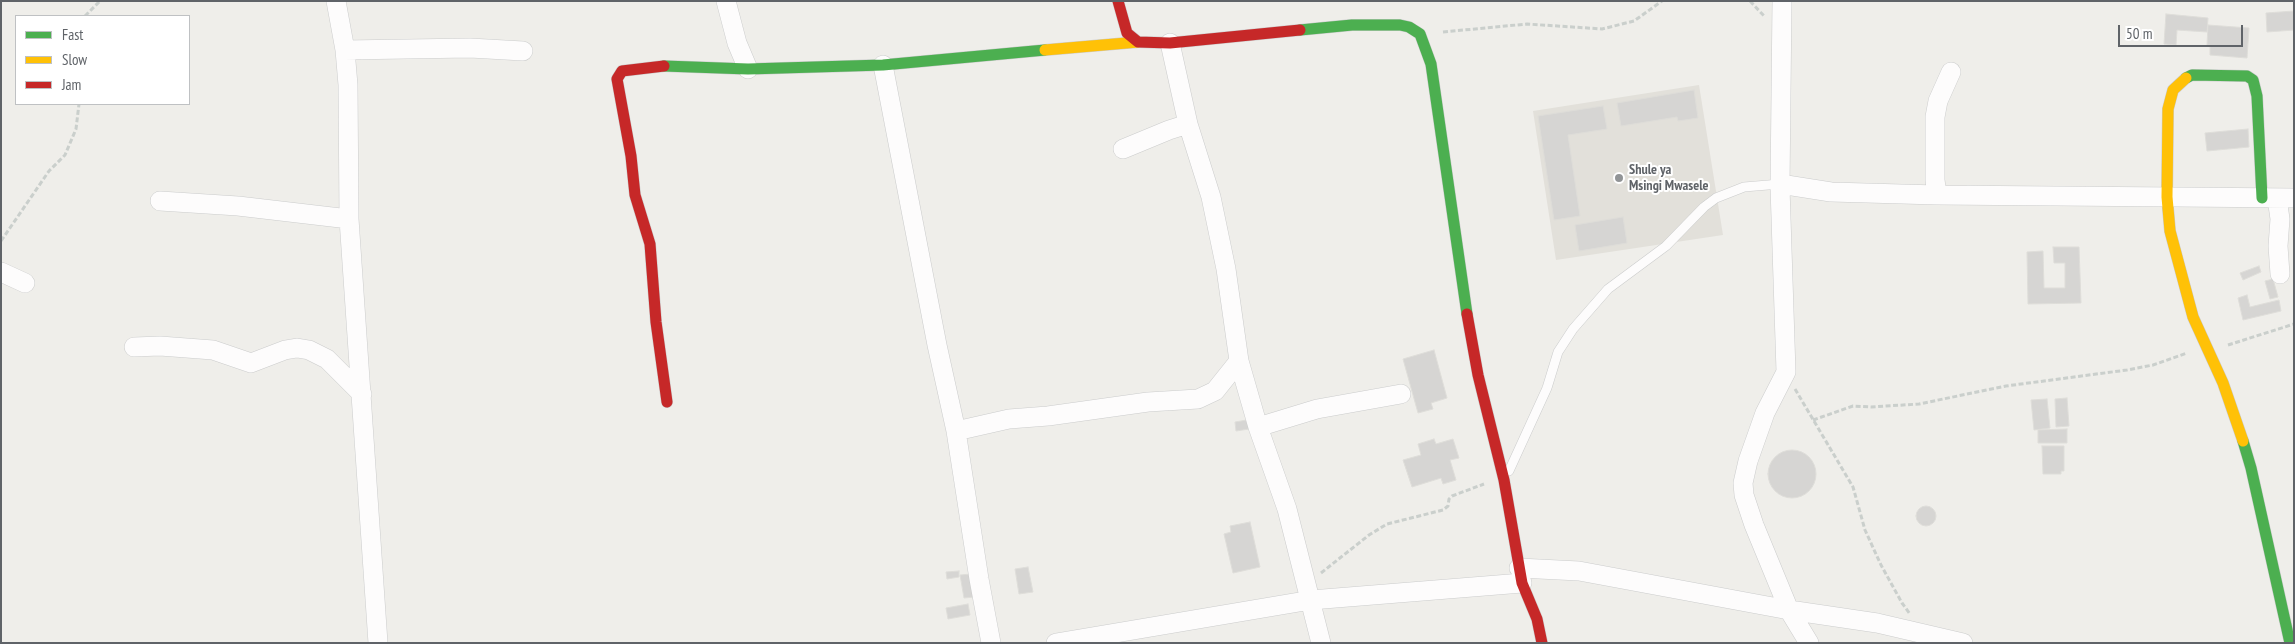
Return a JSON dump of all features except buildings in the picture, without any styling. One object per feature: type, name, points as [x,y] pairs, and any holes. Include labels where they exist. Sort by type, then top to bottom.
[{"type":"street","points":[[336,1],[345,50],[348,84],[349,219],[378,643]]},
{"type":"street","points":[[726,1],[737,42],[748,69]]},
{"type":"street","points":[[1118,1],[1127,33],[1138,42]]},
{"type":"street","points":[[1782,1],[1780,184],[1786,372],[1765,413],[1748,461],[1744,495],[1754,525],[1789,610],[1808,643]]},
{"type":"street","points":[[667,402],[659,349],[650,244],[635,195],[631,156],[617,79],[622,71],[653,66],[748,69],[883,65],[1138,42],[1170,43],[1352,25],[1409,26],[1420,34],[1431,64],[1460,281],[1478,375],[1504,479],[1521,575],[1537,619],[1542,643]]},
{"type":"street","points":[[1170,43],[1188,124],[1211,197],[1226,269],[1240,361],[1258,427],[1286,509],[1320,643]]},
{"type":"street","points":[[345,50],[444,48],[523,51]]},
{"type":"street","points":[[883,65],[937,344],[956,431],[991,643]]},
{"type":"street","points":[[1937,195],[1935,180],[1935,117],[1938,101],[1952,72]]},
{"type":"street","points":[[2280,274],[2278,198],[2256,85],[2247,76],[2192,75],[2181,81],[2172,90],[2168,109],[2168,221],[2193,317],[2226,391],[2251,468],[2290,643]]},
{"type":"street","points":[[1123,149],[1188,124]]},
{"type":"street","points":[[1780,184],[1831,192],[1937,195],[2278,198]]},
{"type":"street","points":[[160,201],[238,206],[349,219]]},
{"type":"street","points":[[1,272],[25,283]]},
{"type":"street","points":[[134,347],[160,346],[212,350],[244,363],[251,363],[285,350],[297,348],[309,350],[327,359],[362,394]]},
{"type":"street","points":[[956,431],[1009,419],[1048,416],[1131,404],[1198,399],[1215,391],[1240,361]]},
{"type":"street","points":[[1258,427],[1317,409],[1401,394]]},
{"type":"street","points":[[1056,643],[1308,592],[1579,571],[1789,610],[1877,623],[1963,643]]},
{"type":"lane","points":[[1504,479],[1546,388],[1558,352],[1573,329],[1608,289],[1666,246],[1704,207],[1716,198],[1744,187],[1780,184]]},
{"type":"path","points":[[86,15],[100,1]]},
{"type":"path","points":[[1420,34],[1527,24],[1602,29],[1634,21],[1662,1]]},
{"type":"path","points":[[1,241],[49,171],[66,155],[76,129],[79,105]]},
{"type":"path","points":[[1813,420],[1853,406],[1872,408],[1919,404],[2006,386],[2153,365],[2185,353],[2209,352],[2243,338],[2294,324]]},
{"type":"path","points":[[1786,372],[1853,487],[1865,530],[1881,565],[1902,602],[1927,636]]},
{"type":"path","points":[[1308,592],[1337,562],[1369,535],[1387,524],[1443,510],[1448,506],[1449,499],[1452,496],[1504,479]]},
{"type":"shaded area","points":[[1699,85],[1723,235],[1556,260],[1533,111]]},
{"type":"traffic: fast","points":[[1300,30],[1352,25],[1400,25],[1409,27],[1420,34],[1431,64],[1467,314]]},
{"type":"traffic: fast","points":[[664,66],[748,69],[883,65],[1045,50]]},
{"type":"traffic: fast","points":[[2186,78],[2192,75],[2247,76],[2253,80],[2257,96],[2262,198]]},
{"type":"traffic: fast","points":[[2243,441],[2251,468],[2290,643]]},
{"type":"traffic: slow","points":[[1045,50],[1138,42]]},
{"type":"traffic: slow","points":[[2186,78],[2173,90],[2168,109],[2167,197],[2170,231],[2193,317],[2223,383],[2243,441]]},
{"type":"traffic: jam","points":[[1118,1],[1127,33],[1138,42],[1170,43],[1300,30]]},
{"type":"traffic: jam","points":[[664,66],[622,71],[617,79],[631,156],[635,195],[650,244],[656,322],[667,402]]},
{"type":"traffic: jam","points":[[1467,314],[1478,375],[1504,480],[1522,583],[1537,619],[1542,643]]},
{"type":"place","name":"Shule ya Msingi Mwasele","points":[[1619,178]]}]
